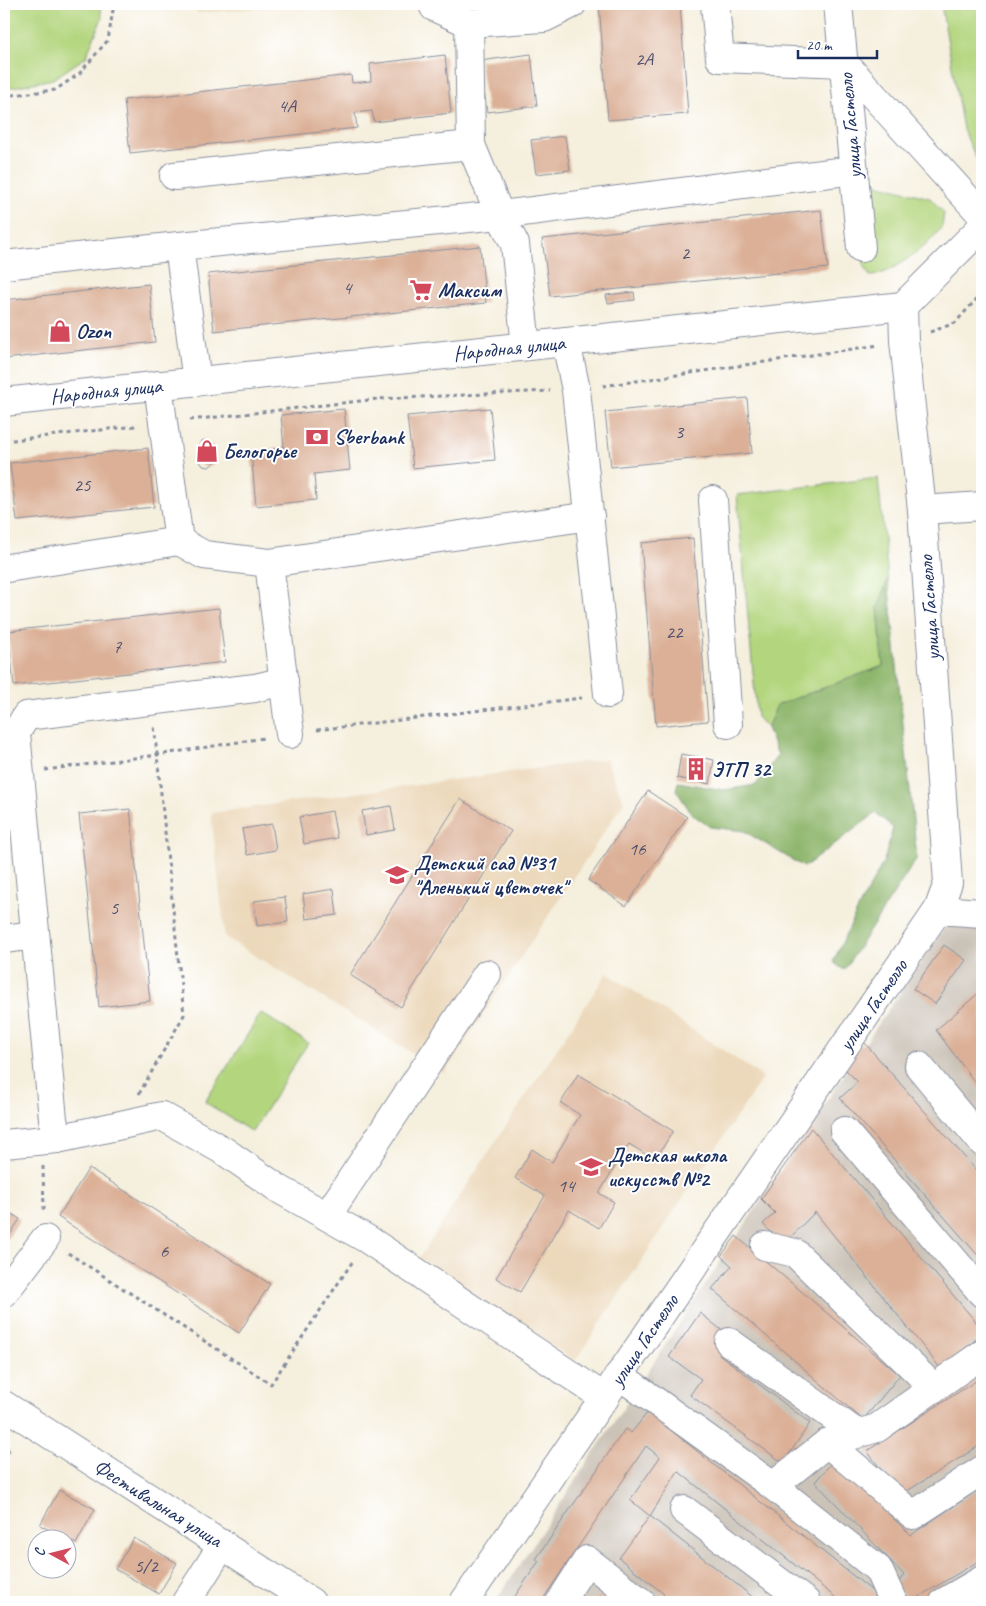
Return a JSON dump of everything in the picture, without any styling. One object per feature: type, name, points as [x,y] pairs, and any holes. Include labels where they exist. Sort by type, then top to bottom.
[{"type":"street","points":[[434,7],[469,23],[544,18],[572,4]]},
{"type":"street","points":[[715,4],[720,58],[844,63],[982,216]]},
{"type":"street","name":"улица Гастелло","points":[[838,4],[861,248]]},
{"type":"street","points":[[469,23],[471,145],[500,216],[515,244],[526,346]]},
{"type":"street","points":[[174,176],[471,145]]},
{"type":"street","points":[[4,265],[179,246],[500,216],[854,170]]},
{"type":"street","points":[[903,306],[982,227]]},
{"type":"street","points":[[179,246],[196,382]]},
{"type":"street","name":"улица Гастелло","points":[[464,1602],[938,910],[948,883],[922,510],[904,341],[903,306]]},
{"type":"street","name":"Народная улица","points":[[4,402],[903,306]]},
{"type":"street","points":[[566,342],[576,390],[608,694]]},
{"type":"street","points":[[158,385],[179,541]]},
{"type":"street","points":[[713,500],[728,724]]},
{"type":"street","points":[[922,510],[982,506]]},
{"type":"street","points":[[7,568],[179,541],[204,554],[269,563],[590,516]]},
{"type":"street","points":[[269,563],[290,734]]},
{"type":"street","points":[[50,1140],[53,1119],[16,733],[26,716],[255,688],[284,681]]},
{"type":"street","points":[[938,910],[982,913]]},
{"type":"street","points":[[4,939],[35,935]]},
{"type":"street","points":[[327,1216],[487,974]]},
{"type":"street","points":[[919,1066],[982,1142]]},
{"type":"street","points":[[4,1144],[50,1140],[162,1116],[224,1151],[279,1189],[367,1239],[605,1398]]},
{"type":"street","points":[[844,1131],[982,1293]]},
{"type":"street","points":[[4,1293],[45,1239]]},
{"type":"street","points":[[765,1246],[795,1252],[934,1388]]},
{"type":"street","points":[[729,1342],[856,1433]]},
{"type":"street","points":[[772,1486],[828,1443],[877,1428],[982,1354]]},
{"type":"street","points":[[619,1375],[772,1486],[878,1569],[893,1602]]},
{"type":"street","name":"Фестивальная улица","points":[[4,1405],[311,1602]]},
{"type":"street","points":[[828,1443],[913,1515],[982,1470]]},
{"type":"street","points":[[684,1510],[806,1602]]},
{"type":"street","points":[[186,1602],[223,1544]]},
{"type":"street","points":[[560,1602],[587,1560],[641,1602]]},
{"type":"street","points":[[944,1602],[982,1580]]},
{"type":"path","points":[[4,96],[55,90],[79,74],[108,40],[114,4]]},
{"type":"path","points":[[4,441],[378,399],[576,390],[904,341],[955,323],[982,292]]},
{"type":"path","points":[[121,1125],[184,1015],[151,701]]},
{"type":"path","points":[[50,1140],[45,1239],[271,1384],[367,1239]]},
{"type":"shaded area","points":[[196,4],[305,4],[197,13]]},
{"type":"shaded area","name":"Детский сад №31 \"Аленький цветочек\"","points":[[606,759],[624,802],[444,1073],[225,937],[211,813]]},
{"type":"shaded area","points":[[947,924],[982,928],[982,1602],[495,1602],[852,1063]]},
{"type":"shaded area","name":"Детская школа искусств №2","points":[[607,973],[763,1077],[575,1361],[419,1258]]},
{"type":"green space","points":[[4,4],[100,4],[102,18],[86,57],[53,79],[4,89]]},
{"type":"green space","points":[[941,4],[979,4],[982,45],[982,152],[976,158],[963,129]]},
{"type":"green space","points":[[873,183],[930,198],[944,213],[941,228],[928,242],[908,258],[887,271],[870,276],[864,267],[862,190]]},
{"type":"green space","points":[[878,478],[888,579],[878,608],[883,666],[778,705],[767,728],[757,717],[737,495]]},
{"type":"green space","points":[[888,579],[917,858],[844,970],[833,962],[860,905],[884,861],[893,828],[876,813],[804,867],[744,831],[710,827],[692,814],[676,790],[678,782],[724,790],[756,785],[778,755],[767,728],[777,705],[883,666],[878,608]]},
{"type":"green space","points":[[261,1013],[308,1043],[252,1132],[205,1102]]},
{"type":"building","points":[[599,4],[680,4],[688,114],[608,120]]},
{"type":"building","points":[[531,54],[537,106],[487,112],[480,61]]},
{"type":"building","points":[[445,55],[451,113],[374,122],[372,111],[355,113],[357,128],[130,153],[124,100],[351,75],[352,83],[371,81],[370,64]]},
{"type":"building","points":[[565,136],[570,170],[536,174],[531,140]]},
{"type":"building","points":[[821,210],[828,268],[550,296],[542,239]]},
{"type":"building","points":[[480,246],[486,303],[214,331],[208,274]]},
{"type":"building","points":[[149,284],[155,342],[4,359],[4,300]]},
{"type":"building","points":[[634,292],[635,300],[608,303],[606,295]]},
{"type":"building","points":[[747,398],[752,453],[611,467],[605,412]]},
{"type":"building","points":[[490,408],[495,460],[413,468],[407,416]]},
{"type":"building","points":[[344,409],[350,470],[314,474],[316,500],[256,506],[251,451],[284,448],[281,415]]},
{"type":"building","name":"Белогорье","points":[[204,440],[214,447],[216,454],[214,463],[209,467],[203,466],[199,460],[198,448],[200,442]]},
{"type":"building","points":[[148,448],[154,507],[17,521],[10,463]]},
{"type":"building","points":[[693,538],[708,721],[656,726],[641,543]]},
{"type":"building","points":[[219,608],[225,662],[14,686],[8,631]]},
{"type":"building","name":"ЭТП 32","points":[[681,754],[714,760],[710,784],[677,778]]},
{"type":"building","points":[[648,791],[687,817],[626,906],[588,880]]},
{"type":"building","points":[[460,799],[511,831],[401,1007],[350,975]]},
{"type":"building","points":[[391,806],[395,830],[366,835],[362,811]]},
{"type":"building","points":[[130,809],[150,1001],[99,1007],[79,814]]},
{"type":"building","points":[[332,811],[337,838],[304,844],[299,817]]},
{"type":"building","points":[[272,824],[276,850],[247,855],[242,829]]},
{"type":"building","points":[[334,889],[337,915],[306,919],[303,894]]},
{"type":"building","points":[[285,897],[288,922],[257,926],[254,901]]},
{"type":"building","points":[[944,945],[966,960],[935,1004],[913,989]]},
{"type":"building","points":[[982,990],[982,1092],[936,1030]]},
{"type":"building","points":[[864,1042],[982,1177],[982,1260],[840,1098],[858,1082],[843,1067]]},
{"type":"building","points":[[578,1074],[673,1131],[655,1160],[629,1144],[599,1193],[614,1202],[599,1228],[569,1210],[520,1292],[496,1278],[545,1196],[515,1178],[532,1149],[552,1162],[580,1115],[561,1103]]},
{"type":"building","points":[[811,1128],[982,1329],[982,1334],[941,1369],[815,1212],[783,1245],[763,1224],[775,1213],[761,1199]]},
{"type":"building","points":[[89,1168],[270,1284],[239,1333],[58,1217]]},
{"type":"building","points":[[4,1209],[20,1219],[4,1244]]},
{"type":"building","points":[[736,1236],[900,1375],[863,1420],[712,1289],[732,1266],[721,1256]]},
{"type":"building","points":[[700,1313],[729,1336],[719,1354],[810,1423],[783,1463],[690,1395],[701,1379],[669,1357]]},
{"type":"building","points":[[982,1377],[982,1444],[901,1495],[867,1451]]},
{"type":"building","points":[[648,1412],[876,1594],[870,1602],[841,1602],[678,1471],[650,1516],[630,1500],[660,1457],[646,1446],[541,1602],[511,1602],[539,1561],[536,1559],[625,1429],[631,1433]]},
{"type":"building","points":[[4,1447],[10,1450],[4,1462]]},
{"type":"building","points":[[833,1461],[911,1535],[982,1487],[982,1559],[910,1602],[897,1584],[904,1575],[815,1482]]},
{"type":"building","points":[[59,1490],[95,1509],[78,1540],[78,1528],[46,1528],[40,1525]]},
{"type":"building","points":[[650,1516],[759,1602],[674,1602],[619,1558]]},
{"type":"building","points":[[134,1538],[177,1563],[159,1594],[115,1569]]},
{"type":"building","points":[[600,1595],[609,1602],[594,1602]]},
{"type":"place","name":"Максим","points":[[421,290]]},
{"type":"place","name":"Ozon","points":[[60,331]]},
{"type":"place","name":"Sberbank","points":[[317,437]]},
{"type":"place","name":"Белогорье","points":[[207,451]]},
{"type":"place","name":"ЭТП 32","points":[[696,769]]},
{"type":"place","name":"Детский сад №31 \"Аленький цветочек\"","points":[[397,875]]},
{"type":"place","name":"Детская школа искусств №2","points":[[591,1167]]}]
